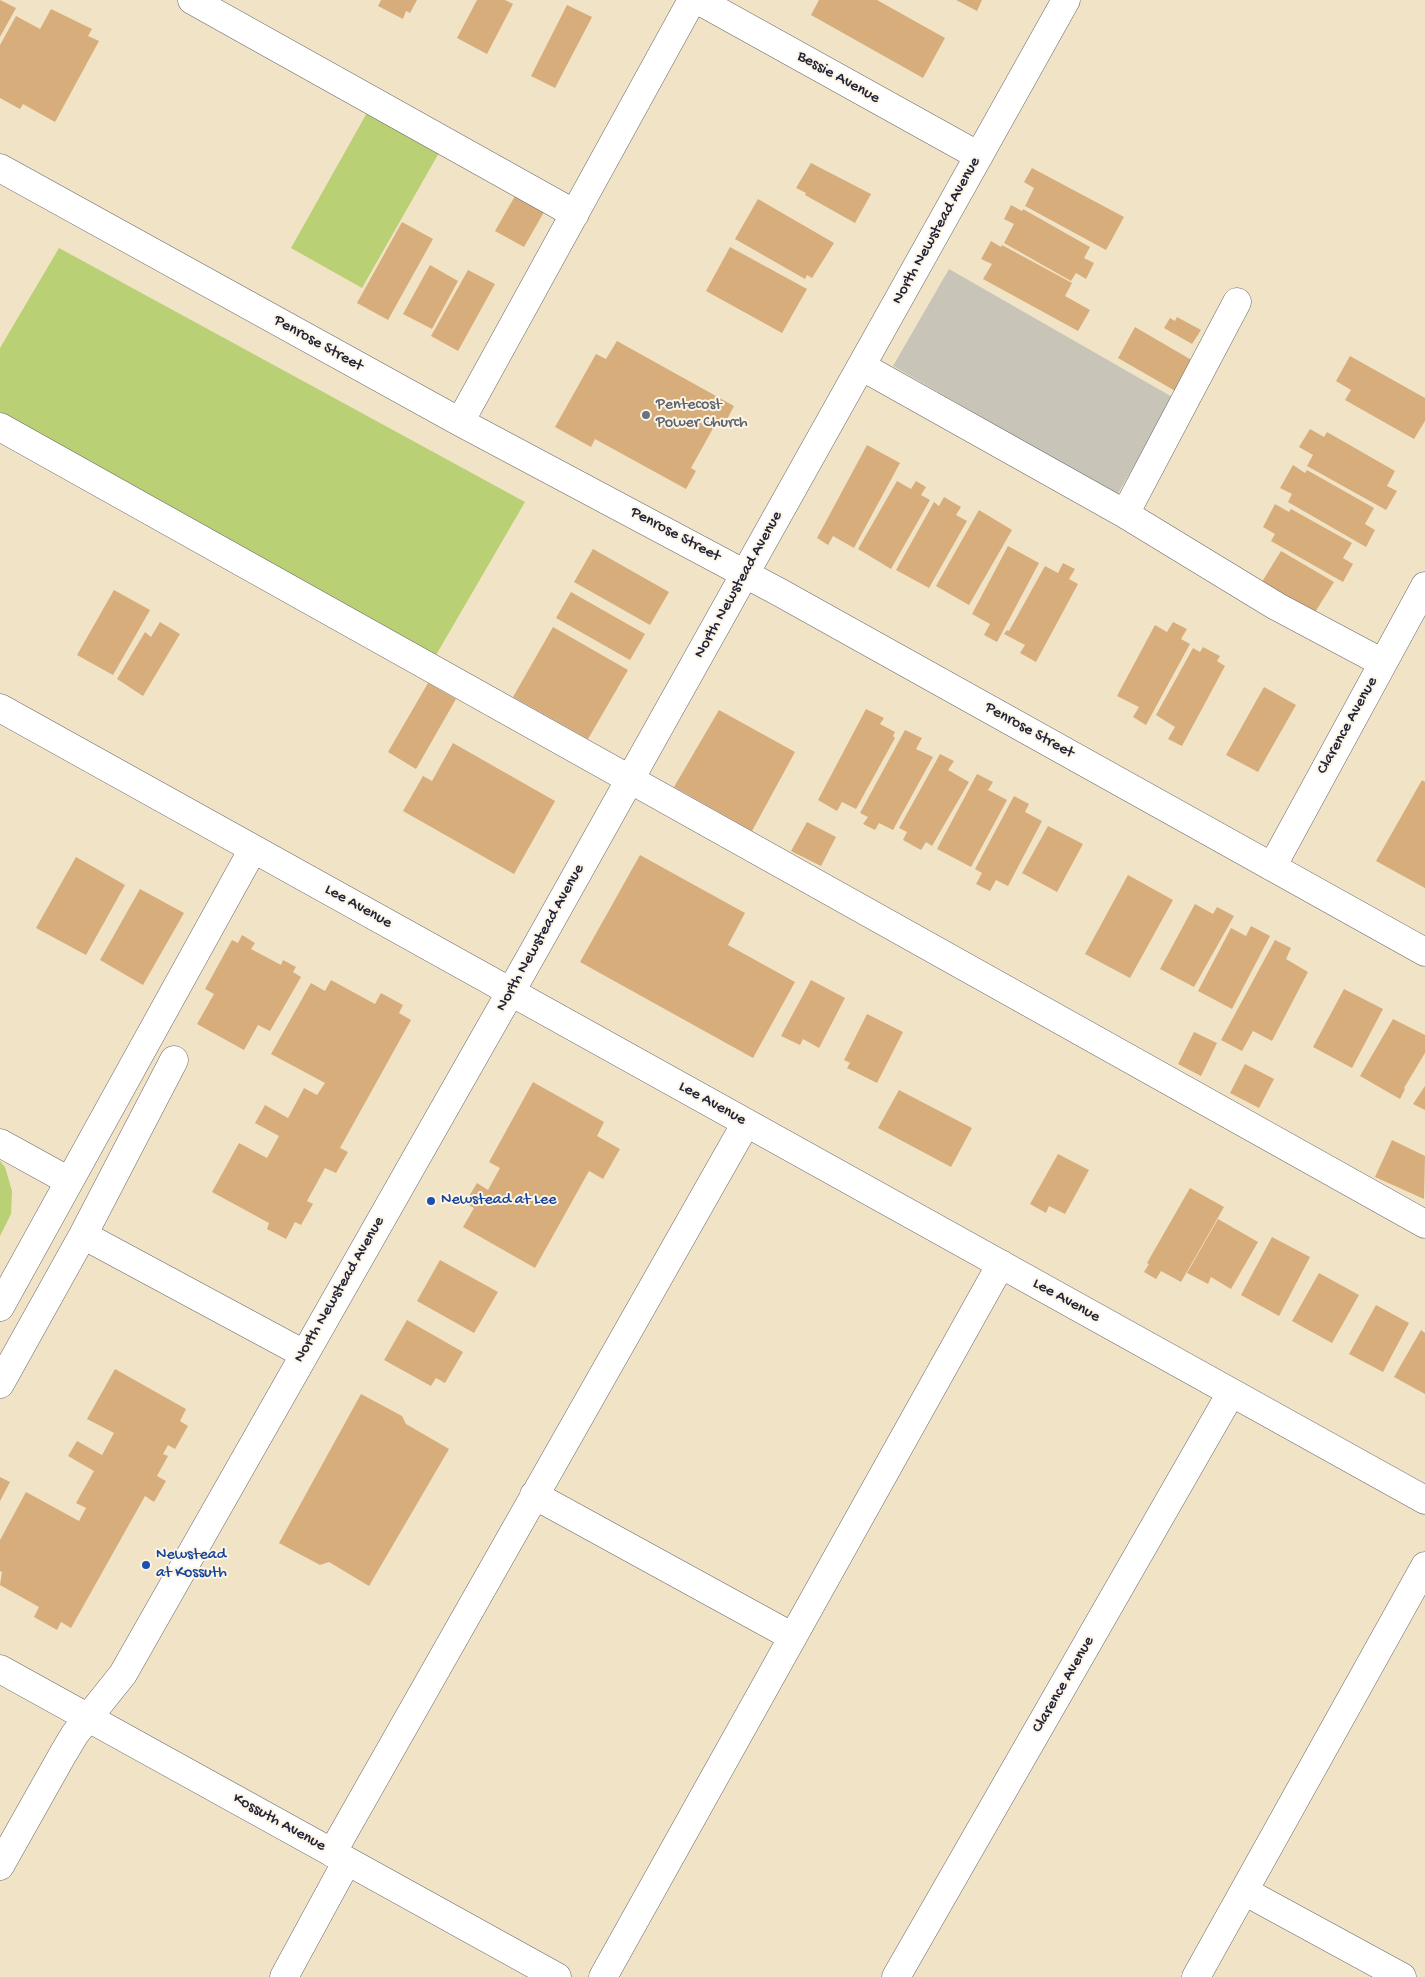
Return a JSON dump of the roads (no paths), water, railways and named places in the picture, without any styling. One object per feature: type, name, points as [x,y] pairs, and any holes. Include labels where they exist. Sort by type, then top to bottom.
[{"type":"street","points":[[192,0],[575,214]]},
{"type":"street","points":[[460,422],[692,0]]},
{"type":"street","name":"Bessie Avenue","points":[[698,0],[979,156]]},
{"type":"street","name":"North Newstead Avenue","points":[[0,1866],[63,1754],[88,1718],[123,1674],[511,992],[1066,0]]},
{"type":"street","name":"Penrose Street","points":[[0,168],[460,422],[746,573],[1425,952]]},
{"type":"street","points":[[1126,514],[1237,302]]},
{"type":"street","points":[[861,366],[1126,514],[1276,606],[1383,663]]},
{"type":"street","points":[[0,427],[1425,1224]]},
{"type":"street","name":"Clarence Avenue","points":[[1272,867],[1425,586]]},
{"type":"street","name":"Lee Avenue","points":[[0,708],[1425,1500]]},
{"type":"street","points":[[0,1306],[253,849]]},
{"type":"street","points":[[0,1384],[83,1235],[174,1060]]},
{"type":"street","points":[[284,1977],[340,1857],[534,1495],[746,1123]]},
{"type":"street","points":[[0,1143],[70,1182]]},
{"type":"street","points":[[83,1235],[304,1354]]},
{"type":"street","points":[[603,1977],[1001,1264]]},
{"type":"street","name":"Clarence Avenue","points":[[896,1977],[1231,1393]]},
{"type":"street","points":[[534,1495],[793,1637]]},
{"type":"street","points":[[1196,1977],[1425,1566]]},
{"type":"street","name":"Kossuth Avenue","points":[[0,1669],[557,1977]]},
{"type":"street","points":[[1244,1891],[1402,1977]]},
{"type":"place","name":"Pentecost Power Church","points":[[646,415]]},
{"type":"place","name":"Newstead at Lee","points":[[431,1201]]},
{"type":"place","name":"Newstead at Kossuth","points":[[146,1565]]}]
